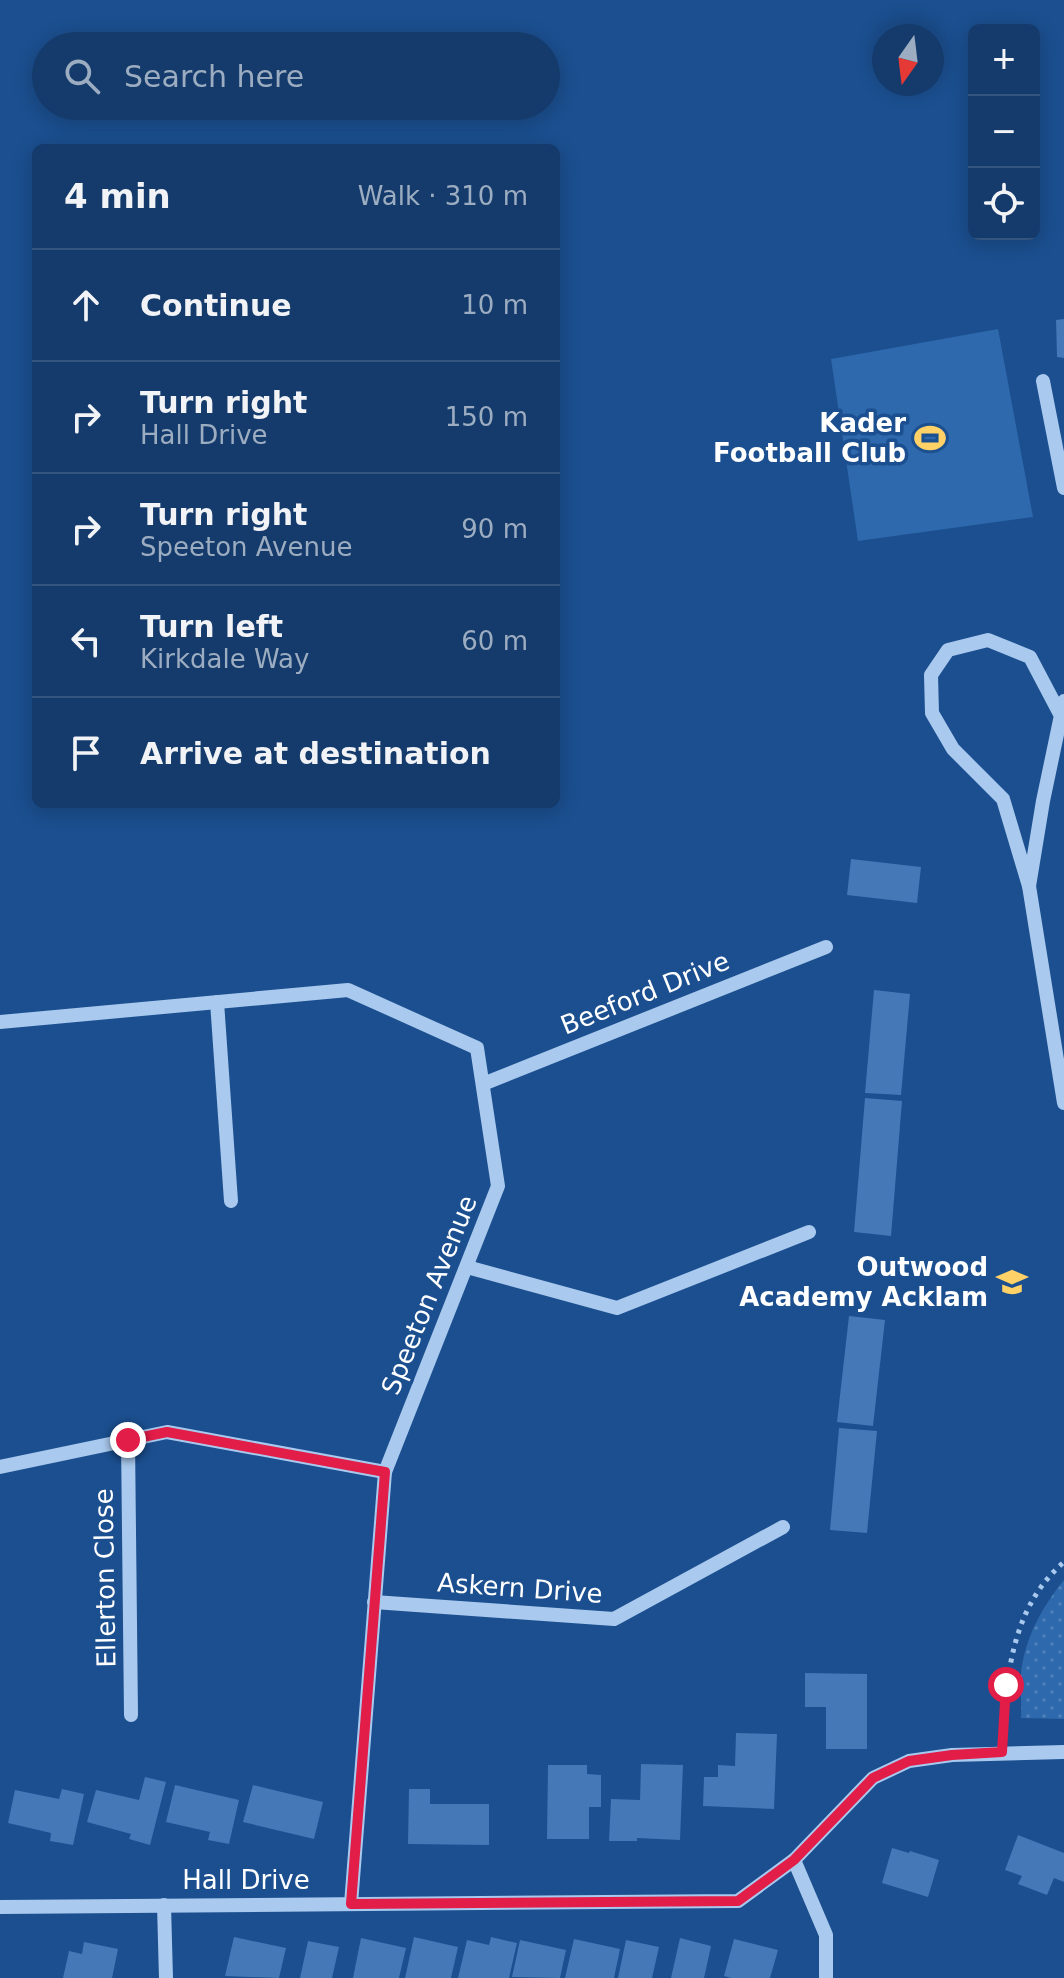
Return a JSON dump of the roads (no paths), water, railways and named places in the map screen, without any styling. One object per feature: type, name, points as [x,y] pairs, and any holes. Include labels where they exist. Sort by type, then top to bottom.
[{"type":"street","points":[[1043,381],[1064,488]]},
{"type":"street","points":[[1029,886],[1062,707],[1030,657],[988,640],[948,650],[931,675],[932,713],[953,749],[1003,799],[1029,886],[1064,1103]]},
{"type":"street","name":"Beeford Drive","points":[[483,1084],[826,947]]},
{"type":"street","name":"Speeton Avenue","points":[[0,1022],[348,990],[477,1048],[498,1186],[385,1472],[351,1904]]},
{"type":"street","points":[[217,1002],[231,1201]]},
{"type":"street","points":[[467,1267],[617,1308],[809,1232]]},
{"type":"street","points":[[0,1467],[167,1432],[385,1472]]},
{"type":"street","name":"Ellerton Close","points":[[128,1440],[131,1715]]},
{"type":"street","name":"Askern Drive","points":[[374,1602],[614,1619],[783,1527]]},
{"type":"street","name":"Hall Drive","points":[[0,1907],[738,1901],[794,1860],[873,1778],[909,1761],[1002,1752],[1064,1752]]},
{"type":"street","points":[[794,1860],[826,1935],[826,1978]]},
{"type":"street","points":[[164,1905],[166,1978]]},
{"type":"place","name":"Kader Football Club","points":[[930,438]]},
{"type":"place","name":"Outwood Academy Acklam","points":[[1012,1282]]}]
